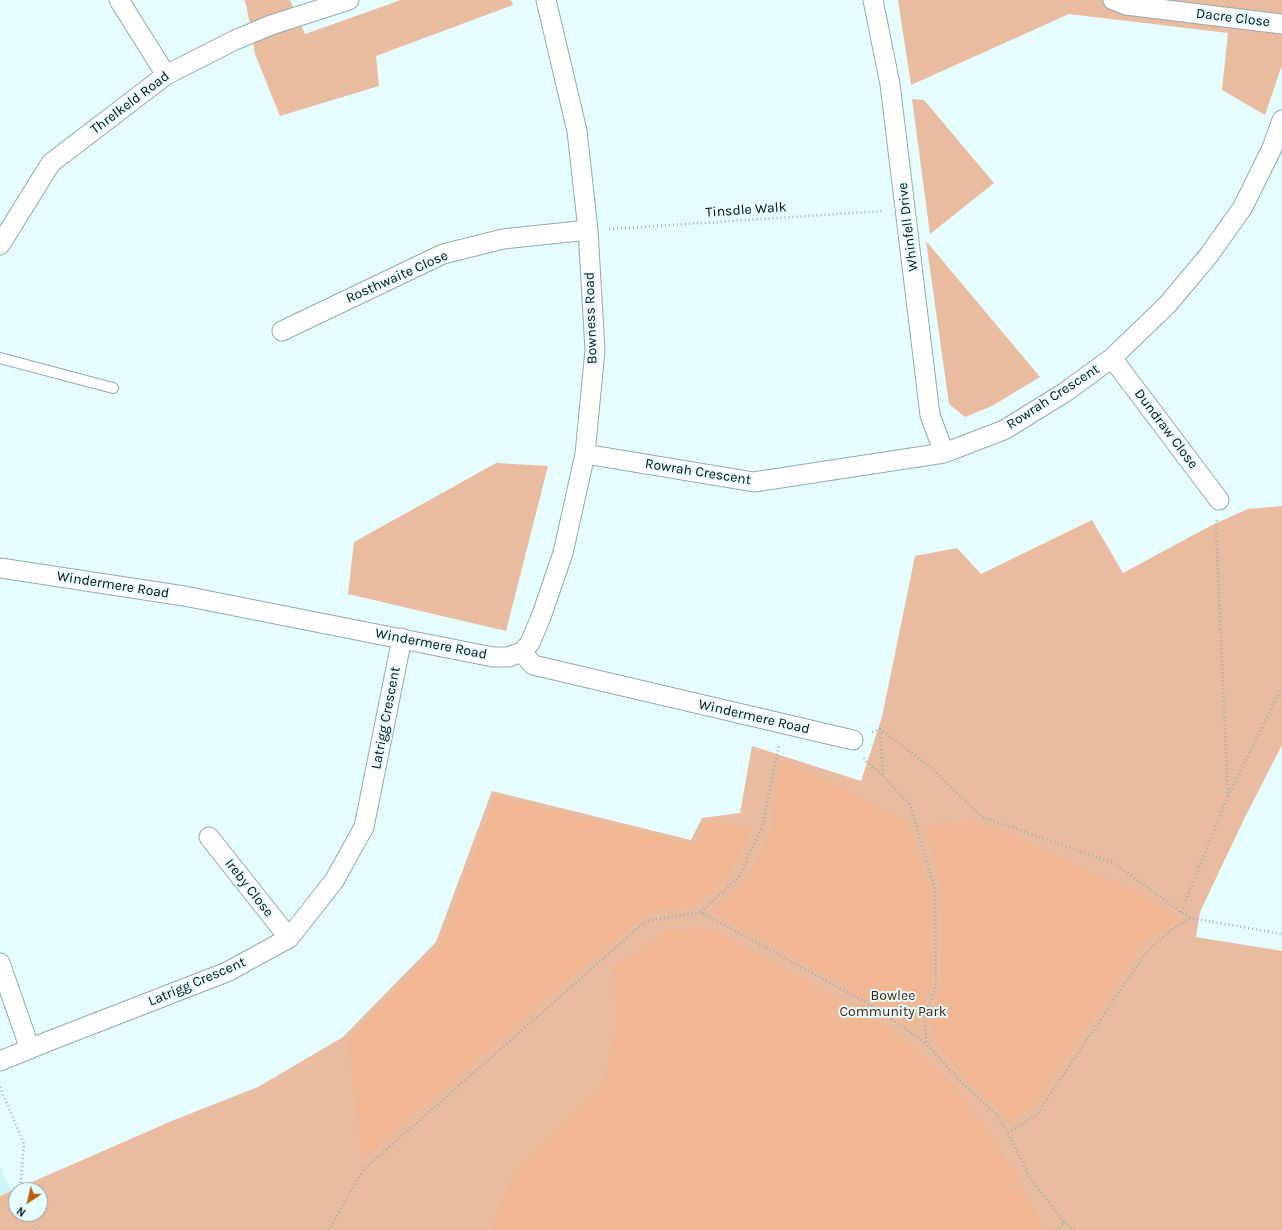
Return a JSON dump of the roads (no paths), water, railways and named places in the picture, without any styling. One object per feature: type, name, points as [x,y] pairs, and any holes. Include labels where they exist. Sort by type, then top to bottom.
[{"type":"street","points":[[119,0],[166,75]]},
{"type":"street","name":"Threlkeld Road","points":[[0,245],[51,163],[166,75],[235,40],[271,26],[349,0]]},
{"type":"street","name":"Bowness Road","points":[[522,652],[530,643],[541,617],[563,552],[585,454],[595,350],[588,230],[577,131],[546,0]]},
{"type":"street","name":"Whinfell Drive","points":[[872,0],[890,84],[930,415],[944,453]]},
{"type":"street","name":"Dacre Close","points":[[1113,0],[1126,5],[1282,24]]},
{"type":"street","name":"Rowrah Crescent","points":[[585,454],[754,482],[944,453],[1004,430],[1064,393],[1112,358],[1168,304],[1209,255],[1243,207],[1277,150],[1282,120]]},
{"type":"street","name":"Rosthwaite Close","points":[[282,331],[443,254],[503,239],[588,230]]},
{"type":"street","name":"Dundraw Close","points":[[1112,358],[1220,500]]},
{"type":"street","name":"Windermere Road","points":[[0,568],[184,596],[493,657],[508,657],[522,652],[533,665],[853,740]]},
{"type":"street","name":"Latrigg Crescent","points":[[0,1061],[227,972],[289,938],[334,881],[364,827],[402,638]]},
{"type":"street","name":"Ireby Close","points":[[209,837],[289,938]]},
{"type":"street","points":[[0,963],[30,1049]]},
{"type":"lane","points":[[0,358],[113,388]]},
{"type":"park label","name":"Bowlee Community Park","points":[[893,1004]]}]
